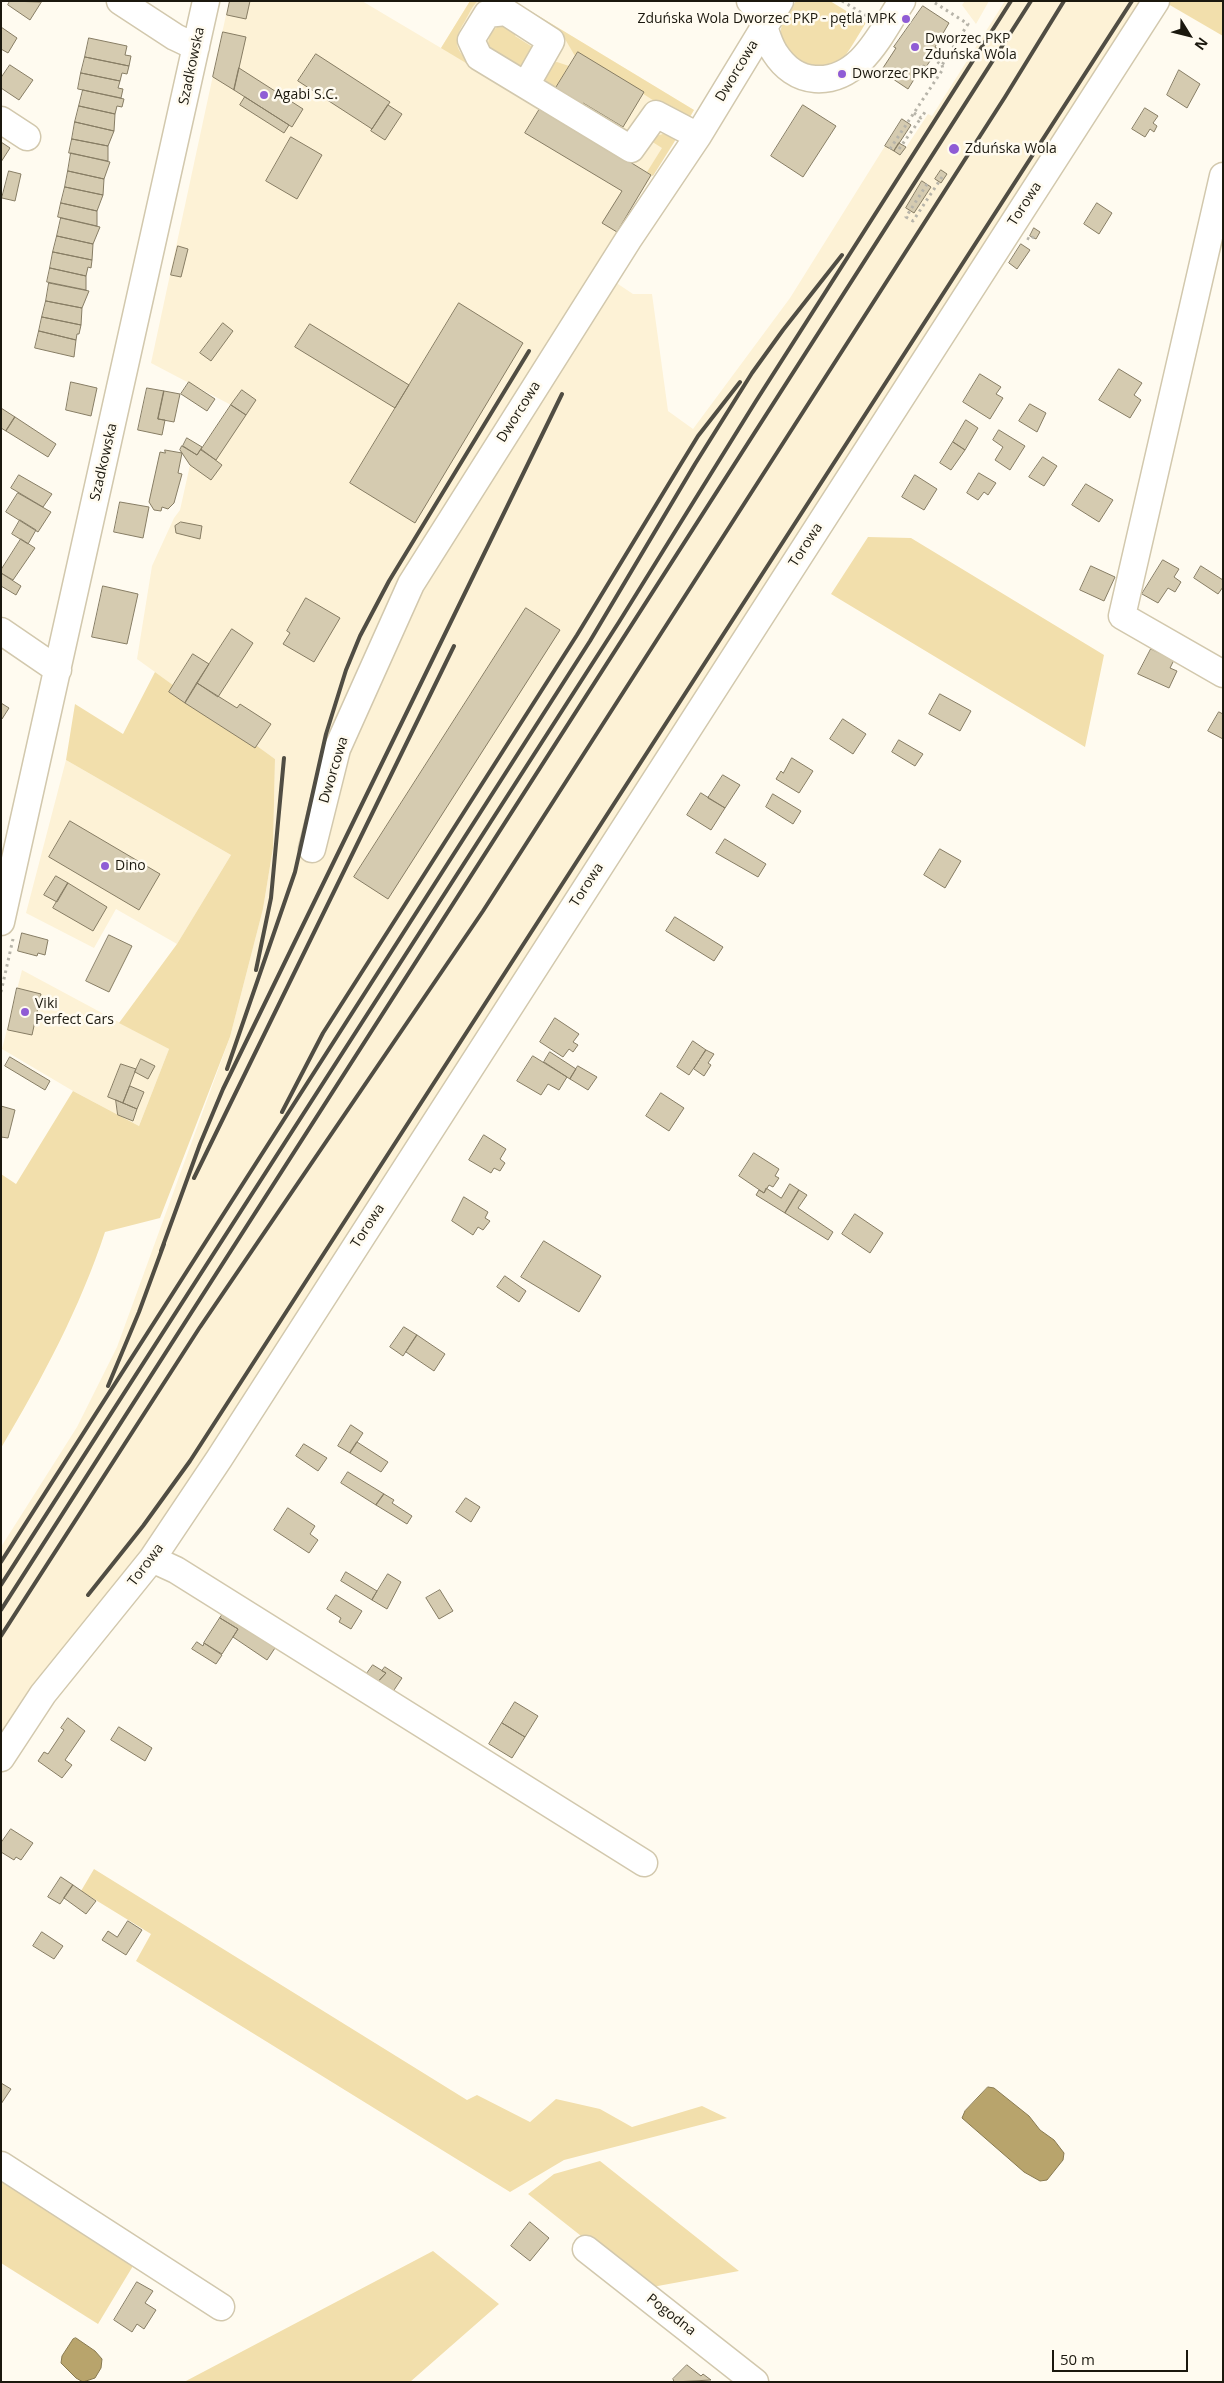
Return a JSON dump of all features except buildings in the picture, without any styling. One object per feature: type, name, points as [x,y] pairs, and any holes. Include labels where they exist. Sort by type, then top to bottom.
[{"type":"street","points":[[120,1],[174,37],[196,47]]},
{"type":"street","name":"Szadkowska","points":[[1,922],[206,1]]},
{"type":"street","points":[[750,1],[764,25],[773,51],[792,71],[806,78],[825,80],[842,74],[864,57],[902,1]]},
{"type":"street","name":"Dworcowa","points":[[312,849],[337,749],[411,584],[628,240],[698,136],[780,1]]},
{"type":"street","name":"Torowa","points":[[1,1758],[44,1694],[152,1559],[219,1459],[1156,1]]},
{"type":"street","points":[[526,86],[632,149],[656,114],[698,136]]},
{"type":"street","points":[[1,120],[27,137]]},
{"type":"street","points":[[1223,176],[1122,616],[1223,674]]},
{"type":"street","points":[[1,631],[58,670]]},
{"type":"street","points":[[152,1559],[176,1570],[644,1862]]},
{"type":"street","points":[[1,2165],[222,2307]]},
{"type":"street","name":"Pogodna","points":[[586,2249],[756,2382]]},
{"type":"path","points":[[842,1],[870,17]]},
{"type":"path","points":[[890,149],[943,69],[942,64],[968,24],[932,1]]},
{"type":"path","points":[[932,58],[942,64]]},
{"type":"path","points":[[900,149],[925,112]]},
{"type":"path","points":[[914,114],[921,118]]},
{"type":"path","points":[[927,184],[906,217],[912,221],[942,177]]},
{"type":"shaded area","points":[[229,1],[362,1],[441,48],[470,1],[514,1],[694,110],[594,268],[633,294],[652,294],[668,411],[693,429],[790,298],[885,146],[901,155],[928,114],[932,116],[1005,1],[1144,1],[1102,60],[183,1494],[124,1573],[56,1657],[1,1733],[1,1547],[77,1427],[117,1347],[230,1037],[263,909],[273,848],[275,759],[137,659],[152,566],[174,518],[180,510],[190,465],[231,405],[151,363]]},
{"type":"shaded area","points":[[470,1],[478,1],[460,30],[457,44],[462,55],[481,72],[441,48]]},
{"type":"shaded area","points":[[514,1],[694,110],[687,122],[578,52],[575,56],[565,39],[518,10]]},
{"type":"shaded area","points":[[796,1],[830,1],[866,23],[842,60],[833,67],[815,68],[806,65],[790,54],[785,46],[781,38],[781,29],[785,18]]},
{"type":"shaded area","points":[[965,1],[989,1],[976,24],[962,5]]},
{"type":"shaded area","points":[[1169,1],[1223,1],[1223,36],[1168,4]]},
{"type":"shaded area","points":[[505,24],[517,32],[515,36],[534,48],[523,71],[488,49],[493,30]]},
{"type":"shaded area","points":[[557,62],[569,66],[554,91],[544,78],[551,63]]},
{"type":"shaded area","points":[[663,134],[678,136],[653,176],[647,172],[662,148],[651,141],[656,136]]},
{"type":"shaded area","points":[[868,537],[911,538],[1104,655],[1085,747],[831,594]]},
{"type":"shaded area","points":[[155,672],[275,759],[273,848],[263,909],[230,1037],[160,1218],[105,1232],[84,1288],[59,1343],[1,1448],[1,1174],[16,1184],[73,1091],[139,1126],[169,1049],[119,1023],[177,944],[231,855],[66,760],[75,704],[123,734]]},
{"type":"shaded area","points":[[66,760],[231,855],[177,944],[116,909],[94,948],[26,913]]},
{"type":"shaded area","points":[[22,970],[169,1049],[139,1126],[73,1091],[2,1049]]},
{"type":"shaded area","points":[[94,1869],[467,2100],[477,2095],[530,2122],[556,2099],[600,2109],[632,2127],[702,2106],[727,2118],[564,2160],[510,2192],[136,1961],[151,1934],[81,1891]]},
{"type":"shaded area","points":[[988,2087],[994,2088],[1029,2116],[1040,2130],[1054,2140],[1064,2153],[1063,2160],[1047,2180],[1040,2181],[1024,2172],[962,2118],[965,2111]]},
{"type":"shaded area","points":[[600,2161],[739,2271],[647,2288],[528,2194],[554,2174]]},
{"type":"shaded area","points":[[1,2175],[136,2261],[98,2324],[1,2263]]},
{"type":"shaded area","points":[[433,2251],[499,2304],[410,2382],[184,2382]]},
{"type":"shaded area","points":[[76,2338],[95,2351],[102,2359],[101,2368],[95,2378],[83,2382],[76,2378],[61,2363],[62,2356],[73,2339]]},
{"type":"railway","points":[[1,1585],[619,622],[756,401],[1011,1]]},
{"type":"railway","points":[[1,1610],[1031,1]]},
{"type":"railway","points":[[1,1636],[200,1327],[483,911],[1005,97],[1064,1]]},
{"type":"railway","points":[[88,1595],[143,1526],[190,1461],[1132,1]]},
{"type":"railway","points":[[1,1562],[590,641],[695,464],[752,373],[842,255]]},
{"type":"railway","points":[[227,1069],[295,872],[326,734],[346,670],[360,636],[389,581],[529,351]]},
{"type":"railway","points":[[282,1112],[323,1033],[577,635],[698,436],[740,382]]},
{"type":"railway","points":[[161,1251],[200,1144],[223,1089],[562,394]]},
{"type":"railway","points":[[194,1178],[454,646]]},
{"type":"railway","points":[[256,970],[271,898],[284,758]]},
{"type":"railway","points":[[108,1386],[139,1312],[164,1244]]},
{"type":"place","name":"Zduńska Wola Dworzec PKP - pętla MPK","points":[[906,19]]},
{"type":"place","name":"Dworzec PKP Zduńska Wola","points":[[915,47]]},
{"type":"place","name":"Dworzec PKP","points":[[842,74]]},
{"type":"place","name":"Agabi S.C.","points":[[264,95]]},
{"type":"place","name":"Zduńska Wola","points":[[954,149]]},
{"type":"place","name":"Dino","points":[[105,866]]},
{"type":"place","name":"Viki Perfect Cars","points":[[25,1012]]}]
